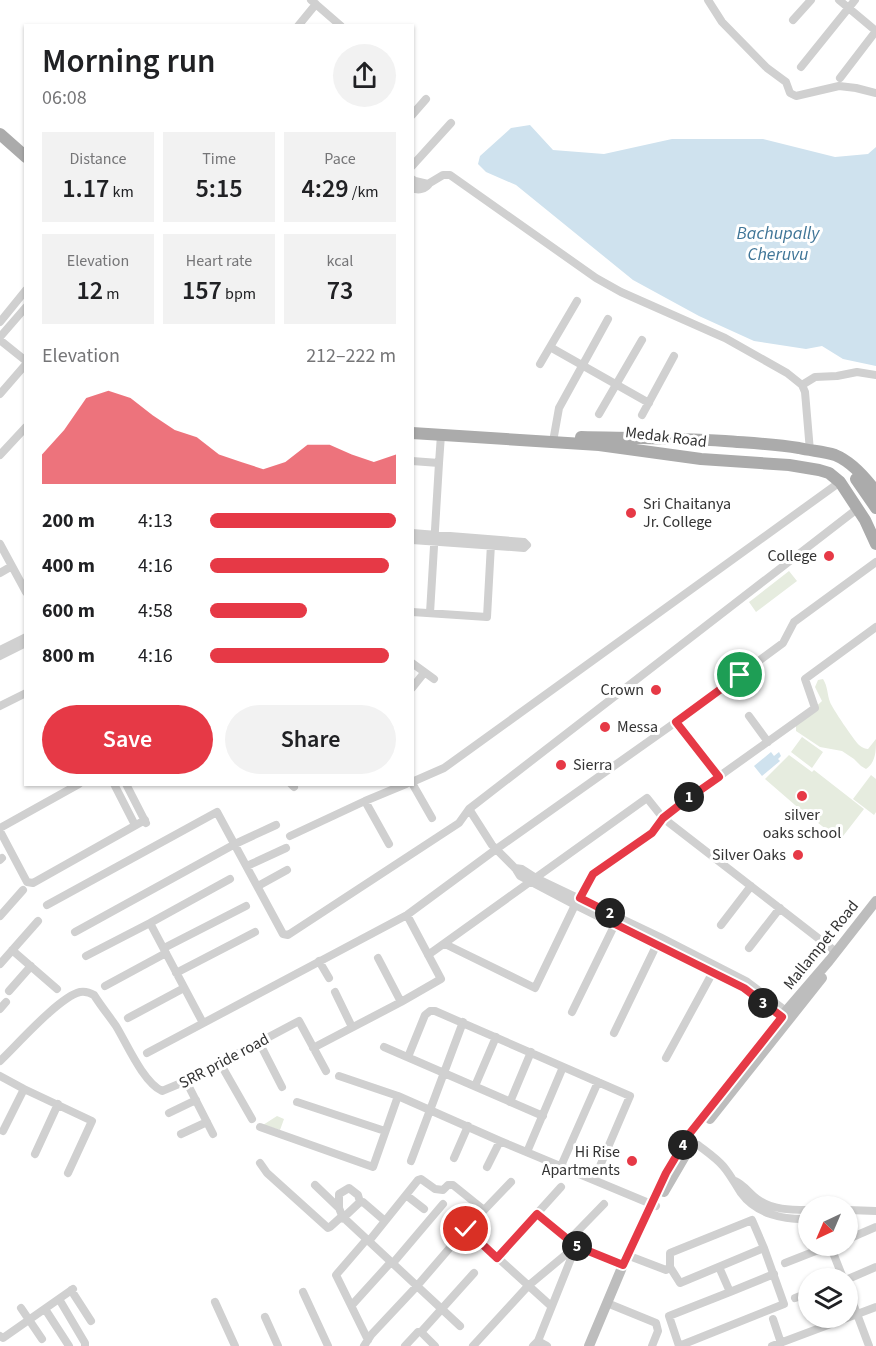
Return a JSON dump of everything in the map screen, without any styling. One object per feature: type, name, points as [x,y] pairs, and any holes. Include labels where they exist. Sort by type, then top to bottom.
[{"type":"main road","points":[[0,134],[24,155]]},
{"type":"main road","points":[[0,143],[24,164]]},
{"type":"main road","name":"Medak Road","points":[[414,426],[554,436],[681,439],[777,445],[836,456],[851,465],[875,488]]},
{"type":"main road","name":"Medak Road","points":[[414,433],[700,453],[808,468],[829,473],[840,482]]},
{"type":"main road","points":[[681,439],[700,453],[810,461],[825,465],[854,486],[876,525]]},
{"type":"main road","points":[[700,453],[763,449],[825,459],[857,480],[876,508]]},
{"type":"main road","points":[[840,482],[865,520],[876,544]]},
{"type":"main road","name":"Mallampet Road","points":[[589,1346],[632,1257],[666,1173],[690,1133],[876,901]]},
{"type":"main road","name":"Mallampet Road","points":[[594,1346],[623,1265],[654,1205],[695,1138],[876,910]]},
{"type":"street","points":[[708,0],[739,40],[767,68],[786,82],[792,95],[839,86],[876,93]]},
{"type":"street","points":[[793,20],[811,0]]},
{"type":"street","points":[[839,0],[876,31],[840,78]]},
{"type":"street","points":[[801,68],[855,0]]},
{"type":"street","points":[[299,24],[313,2],[339,24]]},
{"type":"street","points":[[414,113],[426,99]]},
{"type":"street","points":[[414,164],[451,123]]},
{"type":"street","points":[[414,188],[426,188],[443,174],[450,176],[596,278],[621,292],[725,338],[787,373],[802,385],[805,392],[810,451]]},
{"type":"street","points":[[414,180],[429,184]]},
{"type":"street","points":[[0,322],[24,292]]},
{"type":"street","points":[[540,364],[577,301]]},
{"type":"street","points":[[24,309],[0,339],[24,361]]},
{"type":"street","points":[[554,436],[559,408],[608,319]]},
{"type":"street","points":[[599,414],[642,340]]},
{"type":"street","points":[[550,347],[649,403]]},
{"type":"street","points":[[642,415],[674,356]]},
{"type":"street","points":[[0,394],[24,365]]},
{"type":"street","points":[[802,385],[815,377],[857,372],[876,375]]},
{"type":"street","points":[[0,455],[24,429]]},
{"type":"street","points":[[430,613],[441,435]]},
{"type":"street","points":[[414,461],[439,463]]},
{"type":"street","points":[[414,781],[444,768],[840,482]]},
{"type":"street","points":[[46,904],[217,812],[283,934],[288,935],[459,823],[469,809],[857,509]]},
{"type":"street","points":[[414,533],[434,538],[491,543],[487,616],[414,612]]},
{"type":"street","points":[[414,540],[434,538]]},
{"type":"street","points":[[0,544],[24,588]]},
{"type":"street","points":[[147,1053],[407,915],[783,643],[794,622],[876,562]]},
{"type":"street","points":[[0,573],[12,566]]},
{"type":"street","points":[[445,944],[535,988],[593,874],[652,833],[663,818],[686,800],[815,708],[805,679],[876,627]]},
{"type":"street","points":[[0,650],[24,638]]},
{"type":"street","points":[[0,656],[24,644]]},
{"type":"street","points":[[414,665],[434,680]]},
{"type":"street","points":[[414,686],[424,673]]},
{"type":"street","points":[[0,706],[24,694]]},
{"type":"street","points":[[749,716],[768,742]]},
{"type":"street","points":[[676,722],[719,777]]},
{"type":"street","points":[[76,786],[0,830],[27,882],[33,883],[145,821],[127,786]]},
{"type":"street","points":[[115,786],[135,825]]},
{"type":"street","points":[[290,836],[401,786]]},
{"type":"street","points":[[414,786],[432,818]]},
{"type":"street","points":[[428,955],[647,798],[663,818],[836,952]]},
{"type":"street","points":[[365,801],[389,844]]},
{"type":"street","points":[[469,809],[495,850],[515,868],[519,876],[534,879],[714,969],[784,1014]]},
{"type":"street","points":[[75,932],[235,844],[276,825]]},
{"type":"street","points":[[247,866],[286,848]]},
{"type":"street","points":[[258,886],[287,870]]},
{"type":"street","points":[[86,956],[230,879]]},
{"type":"street","points":[[721,925],[751,886]]},
{"type":"street","points":[[0,916],[23,890]]},
{"type":"street","points":[[105,986],[246,906]]},
{"type":"street","points":[[749,948],[780,908]]},
{"type":"street","points":[[313,1048],[441,979],[407,915]]},
{"type":"street","points":[[572,1012],[616,920]]},
{"type":"street","points":[[0,964],[38,921]]},
{"type":"street","points":[[150,923],[203,1023]]},
{"type":"street","points":[[176,973],[255,932]]},
{"type":"street","points":[[615,1033],[658,941]]},
{"type":"street","points":[[12,950],[57,989]]},
{"type":"street","points":[[378,958],[401,1002]]},
{"type":"street","points":[[319,961],[329,978]]},
{"type":"street","points":[[9,991],[31,966]]},
{"type":"street","points":[[666,1058],[714,969]]},
{"type":"street","points":[[128,1018],[184,988]]},
{"type":"street","name":"SRR pride road","points":[[0,1061],[62,1002],[82,992],[89,992],[94,995],[115,1026],[148,1081],[162,1091],[186,1081],[299,1021],[326,1071]]},
{"type":"street","points":[[335,992],[352,1027]]},
{"type":"street","points":[[0,1009],[6,1002]]},
{"type":"street","points":[[408,1057],[425,1016],[430,1011],[435,1011],[630,1096],[594,1180]]},
{"type":"street","points":[[411,1161],[463,1022]]},
{"type":"street","points":[[475,1086],[496,1037]]},
{"type":"street","points":[[259,1042],[282,1087]]},
{"type":"street","points":[[384,1047],[543,1116]]},
{"type":"street","points":[[510,1102],[531,1052]]},
{"type":"street","points":[[220,1063],[252,1119]]},
{"type":"street","points":[[527,1152],[563,1067]]},
{"type":"street","points":[[0,1076],[92,1121],[68,1173]]},
{"type":"street","points":[[339,1076],[430,1109],[500,1141],[654,1205]]},
{"type":"street","points":[[186,1081],[213,1134]]},
{"type":"street","points":[[561,1166],[598,1082]]},
{"type":"street","points":[[3,1131],[24,1089]]},
{"type":"street","points":[[260,1127],[373,1167],[398,1096]]},
{"type":"street","points":[[169,1113],[196,1100]]},
{"type":"street","points":[[297,1102],[385,1131]]},
{"type":"street","points":[[35,1154],[58,1104]]},
{"type":"street","points":[[181,1134],[207,1122]]},
{"type":"street","points":[[454,1158],[468,1126]]},
{"type":"street","points":[[487,1167],[500,1141]]},
{"type":"street","points":[[698,1145],[723,1167],[743,1196],[754,1206],[766,1213],[798,1219]]},
{"type":"street","points":[[260,1163],[267,1173],[328,1228],[360,1202]]},
{"type":"street","points":[[366,1343],[352,1305],[336,1275],[385,1221],[418,1180],[421,1179],[438,1190],[453,1185],[484,1210]]},
{"type":"street","points":[[733,1180],[770,1206],[798,1210]]},
{"type":"street","points":[[366,1343],[466,1229],[511,1182]]},
{"type":"street","points":[[315,1185],[339,1208]]},
{"type":"street","points":[[497,1258],[561,1187]]},
{"type":"street","points":[[360,1202],[358,1195],[349,1188],[339,1194],[339,1208],[343,1218],[460,1326]]},
{"type":"street","points":[[406,1195],[424,1209]]},
{"type":"street","points":[[360,1202],[365,1203],[385,1221]]},
{"type":"street","points":[[352,1305],[442,1204]]},
{"type":"street","points":[[473,1346],[528,1286],[572,1243],[604,1204]]},
{"type":"street","points":[[858,1210],[876,1211]]},
{"type":"street","points":[[537,1214],[572,1243],[623,1265]]},
{"type":"street","points":[[764,1248],[680,1283],[670,1267],[670,1253],[750,1220],[753,1221],[764,1248],[774,1274],[784,1304],[679,1346],[669,1316],[774,1274]]},
{"type":"street","points":[[858,1235],[876,1227]]},
{"type":"street","points":[[466,1229],[551,1306]]},
{"type":"street","points":[[547,1346],[535,1343],[551,1306],[572,1243]]},
{"type":"street","points":[[785,1263],[803,1256]]},
{"type":"street","points":[[632,1257],[664,1270],[670,1267]]},
{"type":"street","points":[[719,1267],[730,1292]]},
{"type":"street","points":[[858,1275],[876,1267]]},
{"type":"street","points":[[405,1346],[418,1332],[421,1332],[474,1273]]},
{"type":"street","points":[[0,1336],[3,1338],[72,1290],[91,1321]]},
{"type":"street","points":[[303,1292],[328,1346]]},
{"type":"street","points":[[59,1299],[85,1346]]},
{"type":"street","points":[[215,1302],[235,1346]]},
{"type":"street","points":[[609,1304],[656,1323],[658,1331],[652,1346]]},
{"type":"street","points":[[858,1314],[876,1307]]},
{"type":"street","points":[[21,1308],[42,1340]]},
{"type":"street","points":[[45,1309],[69,1346]]},
{"type":"street","points":[[265,1317],[278,1346]]},
{"type":"street","points":[[858,1317],[869,1346]]},
{"type":"street","points":[[773,1319],[781,1343]]},
{"type":"street","points":[[772,1346],[820,1328]]},
{"type":"street","points":[[421,1332],[435,1346]]},
{"type":"shaded area","points":[[789,571],[797,581],[756,612],[749,602]]},
{"type":"shaded area","points":[[823,679],[832,705],[859,745],[868,749],[876,739],[874,760],[866,769],[842,751],[820,747],[796,731],[796,725],[822,701],[815,687],[818,680]]},
{"type":"shaded area","points":[[802,737],[823,752],[812,768],[791,752]]},
{"type":"shaded area","points":[[789,755],[812,772],[814,770],[864,809],[840,840],[765,779]]},
{"type":"shaded area","points":[[871,775],[876,779],[876,812],[874,815],[853,799]]},
{"type":"shaded area","points":[[277,1116],[284,1119],[280,1130],[263,1125]]},
{"type":"water","name":"Bachupally Cheruvu","points":[[530,125],[553,150],[604,154],[672,139],[763,139],[835,157],[868,154],[876,147],[876,366],[843,359],[822,346],[806,349],[754,341],[699,316],[633,280],[516,185],[486,172],[478,164],[480,156],[511,128]]},
{"type":"water","points":[[771,752],[774,756],[779,752],[780,761],[762,776],[754,766]]},
{"type":"place","name":"Sri Chaitanya Jr. College","points":[[631,513]]},
{"type":"place","name":"College","points":[[829,556]]},
{"type":"place","name":"Crown","points":[[656,690]]},
{"type":"place","name":"Messa","points":[[605,727]]},
{"type":"place","name":"Sierra","points":[[561,765]]},
{"type":"place","name":"silver oaks school","points":[[802,796]]},
{"type":"place","name":"Silver Oaks","points":[[798,855]]},
{"type":"place","name":"Hi Rise Apartments","points":[[632,1161]]},
{"type":"route","points":[[466,1229],[497,1258],[537,1214],[576,1246],[623,1265],[666,1173],[690,1133],[782,1017],[744,988],[615,924],[618,917],[580,898],[593,874],[652,833],[663,818],[719,777],[676,722],[740,675]]}]
